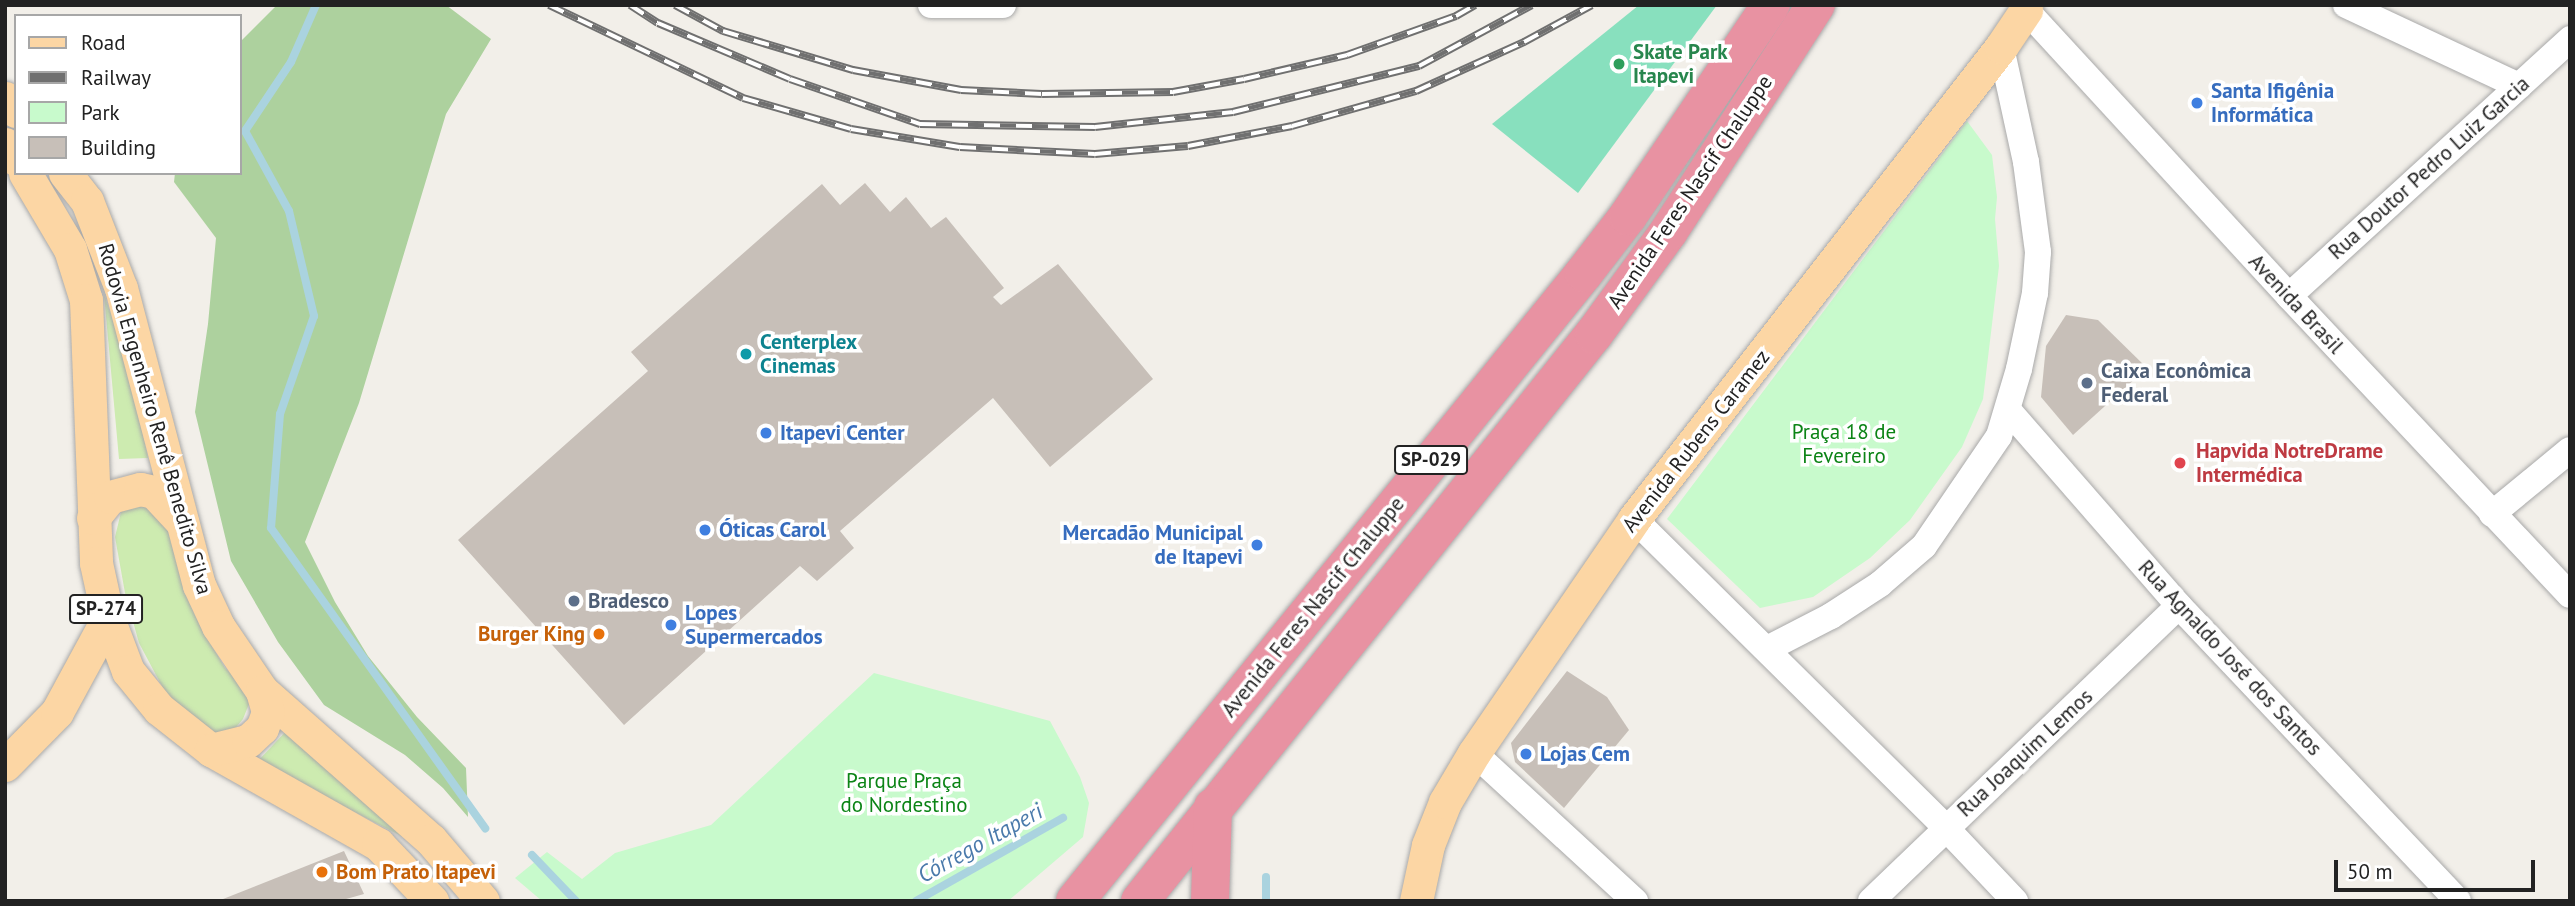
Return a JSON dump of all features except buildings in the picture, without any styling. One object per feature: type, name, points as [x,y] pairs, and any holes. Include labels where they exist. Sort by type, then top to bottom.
[{"type":"highway","name":"Avenida Feres Nascif Chaluppe","points":[[1075,901],[1584,273],[1628,216],[1771,5]]},
{"type":"highway","name":"Avenida Feres Nascif Chaluppe","points":[[1140,901],[1594,334],[1669,231],[1816,5]]},
{"type":"highway","points":[[1210,901],[1213,807]]},
{"type":"main road","name":"Avenida Rubens Caramez","points":[[1416,901],[1428,845],[1446,802],[1474,753],[1634,519],[2001,47],[2026,10]]},
{"type":"main road","name":"Rodovia Engenheiro Renê Benedito Silva","points":[[26,175],[70,248],[86,300],[96,563],[108,618],[128,671],[159,709],[211,750],[378,844],[432,901]]},
{"type":"main road","name":"Rodovia Engenheiro Renê Benedito Silva","points":[[67,175],[87,201],[117,276],[200,585],[218,626],[262,691],[431,840],[483,901]]},
{"type":"main road","points":[[93,519],[110,497],[141,489],[154,492],[184,524]]},
{"type":"main road","points":[[5,765],[57,712],[108,618]]},
{"type":"main road","points":[[211,750],[248,741],[262,729],[268,712],[262,691]]},
{"type":"street","points":[[931,5],[1003,5]]},
{"type":"street","points":[[2346,5],[2519,86]]},
{"type":"street","name":"Avenida Brasil","points":[[2026,10],[2289,296],[2570,595]]},
{"type":"street","name":"Rua Doutor Pedro Luiz Garcia","points":[[2289,296],[2570,39]]},
{"type":"street","points":[[1767,649],[1831,616],[1880,584],[1924,546],[1973,479],[1999,436],[2009,411],[2035,293],[2038,252],[2026,162],[2001,47]]},
{"type":"street","name":"Rua Agnaldo José dos Santos","points":[[2009,411],[2179,606],[2458,901]]},
{"type":"street","points":[[2492,514],[2570,450]]},
{"type":"street","points":[[1634,519],[1945,827],[2015,901]]},
{"type":"street","name":"Rua Joaquim Lemos","points":[[1871,901],[1945,827],[2054,728],[2179,606]]},
{"type":"street","points":[[1474,753],[1635,901]]},
{"type":"green space","points":[[277,5],[446,5],[491,39],[446,114],[359,403],[305,542],[335,602],[368,656],[417,717],[466,768],[468,817],[443,788],[405,755],[324,705],[278,642],[231,561],[195,412],[208,324],[216,238],[174,182],[175,175],[242,175],[242,40]]},
{"type":"green space","name":"Skate Park Itapevi","points":[[1639,5],[1717,5],[1578,193],[1492,124]]},
{"type":"green space","name":"Praça 18 de Fevereiro","points":[[1967,121],[1992,155],[1997,197],[1995,219],[1999,266],[1983,399],[1962,447],[1910,520],[1870,558],[1813,597],[1760,608],[1667,519]]},
{"type":"green space","points":[[104,294],[131,374],[148,458],[119,459]]},
{"type":"green space","points":[[139,500],[160,505],[200,626],[225,668],[247,689],[249,704],[243,719],[231,733],[210,735],[189,721],[164,690],[139,643],[125,593],[115,537],[122,508]]},
{"type":"green space","name":"Parque Praça do Nordestino","points":[[874,673],[1050,721],[1080,777],[1089,803],[1083,837],[1008,901],[542,901],[515,878],[547,852],[582,879],[615,853],[711,825]]},
{"type":"green space","points":[[289,728],[411,841],[257,762]]},
{"type":"waterway","points":[[316,5],[291,62],[245,131],[289,211],[314,316],[280,414],[271,528],[485,828]]},
{"type":"waterway","name":"Córrego Itaperi","points":[[916,901],[1063,818]]},
{"type":"waterway","name":"Córrego Itaperi","points":[[532,855],[576,901]]},
{"type":"waterway","points":[[1266,877],[1266,901]]},
{"type":"railway","points":[[549,5],[743,98],[851,129],[960,147],[1095,154],[1188,146],[1292,126],[1416,91],[1524,42],[1592,5]]},
{"type":"railway","points":[[630,5],[658,23],[790,79],[920,124],[1095,127],[1233,112],[1419,66],[1532,5]]},
{"type":"railway","points":[[675,5],[723,31],[853,70],[961,90],[1042,94],[1173,92],[1244,79],[1347,55],[1456,16],[1475,5]]},
{"type":"place","name":"Skate Park Itapevi","points":[[1619,64]]},
{"type":"place","name":"Santa Ifigênia Informática","points":[[2197,103]]},
{"type":"place","name":"Centerplex Cinemas","points":[[746,354]]},
{"type":"place","name":"Caixa Econômica Federal","points":[[2087,383]]},
{"type":"place","name":"Itapevi Center","points":[[766,433]]},
{"type":"place","name":"Hapvida NotreDrame Intermédica","points":[[2180,463]]},
{"type":"place","name":"Óticas Carol","points":[[705,530]]},
{"type":"place","name":"Mercadão Municipal de Itapevi","points":[[1257,545]]},
{"type":"place","name":"Bradesco","points":[[574,601]]},
{"type":"place","name":"Lopes Supermercados","points":[[671,625]]},
{"type":"place","name":"Burger King","points":[[599,634]]},
{"type":"place","name":"Lojas Cem","points":[[1526,754]]},
{"type":"place","name":"Bom Prato Itapevi","points":[[322,872]]}]
